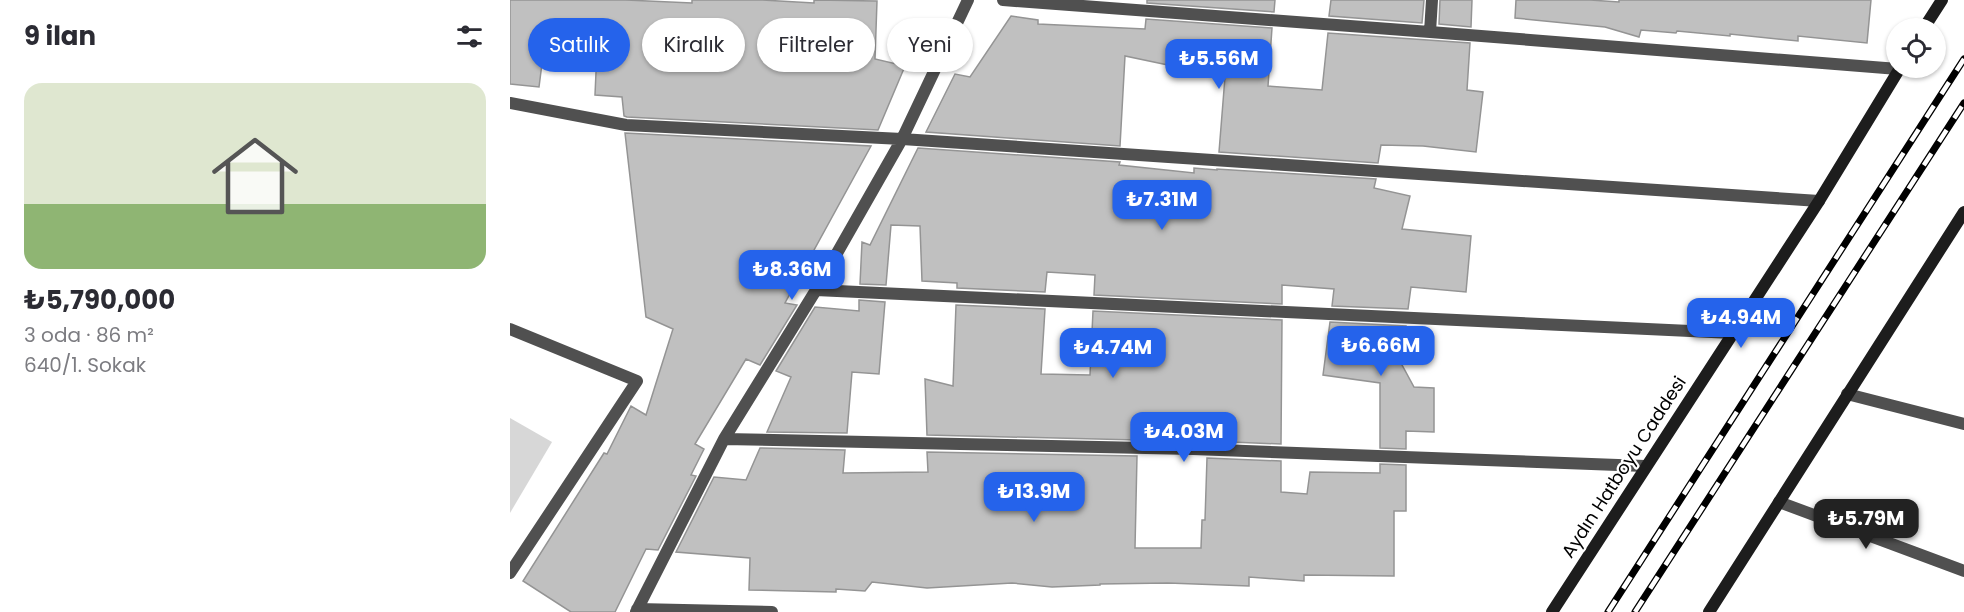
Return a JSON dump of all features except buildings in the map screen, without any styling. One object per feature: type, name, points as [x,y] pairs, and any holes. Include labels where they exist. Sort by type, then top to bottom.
[{"type":"main road","points":[[1930,18],[1942,0]]},
{"type":"main road","name":"Aydın Hatboyu Caddesi","points":[[1552,612],[1819,201],[1893,78]]},
{"type":"main road","points":[[1709,612],[1964,212]]},
{"type":"street","points":[[772,612],[637,611],[724,439],[816,290],[902,139],[968,0]]},
{"type":"street","points":[[1003,0],[1886,67]]},
{"type":"street","points":[[1430,32],[1432,0]]},
{"type":"street","points":[[510,102],[626,125],[902,139],[1819,201]]},
{"type":"street","points":[[816,290],[1733,333]]},
{"type":"street","points":[[510,329],[637,381],[510,573]]},
{"type":"street","points":[[1847,394],[1964,424]]},
{"type":"street","points":[[724,439],[1193,449],[1645,466]]},
{"type":"street","points":[[1779,501],[1964,571]]},
{"type":"shaded area","points":[[510,418],[552,442],[510,513]]},
{"type":"railway","points":[[1608,612],[1964,59]]},
{"type":"railway","points":[[1635,612],[1964,103]]}]
